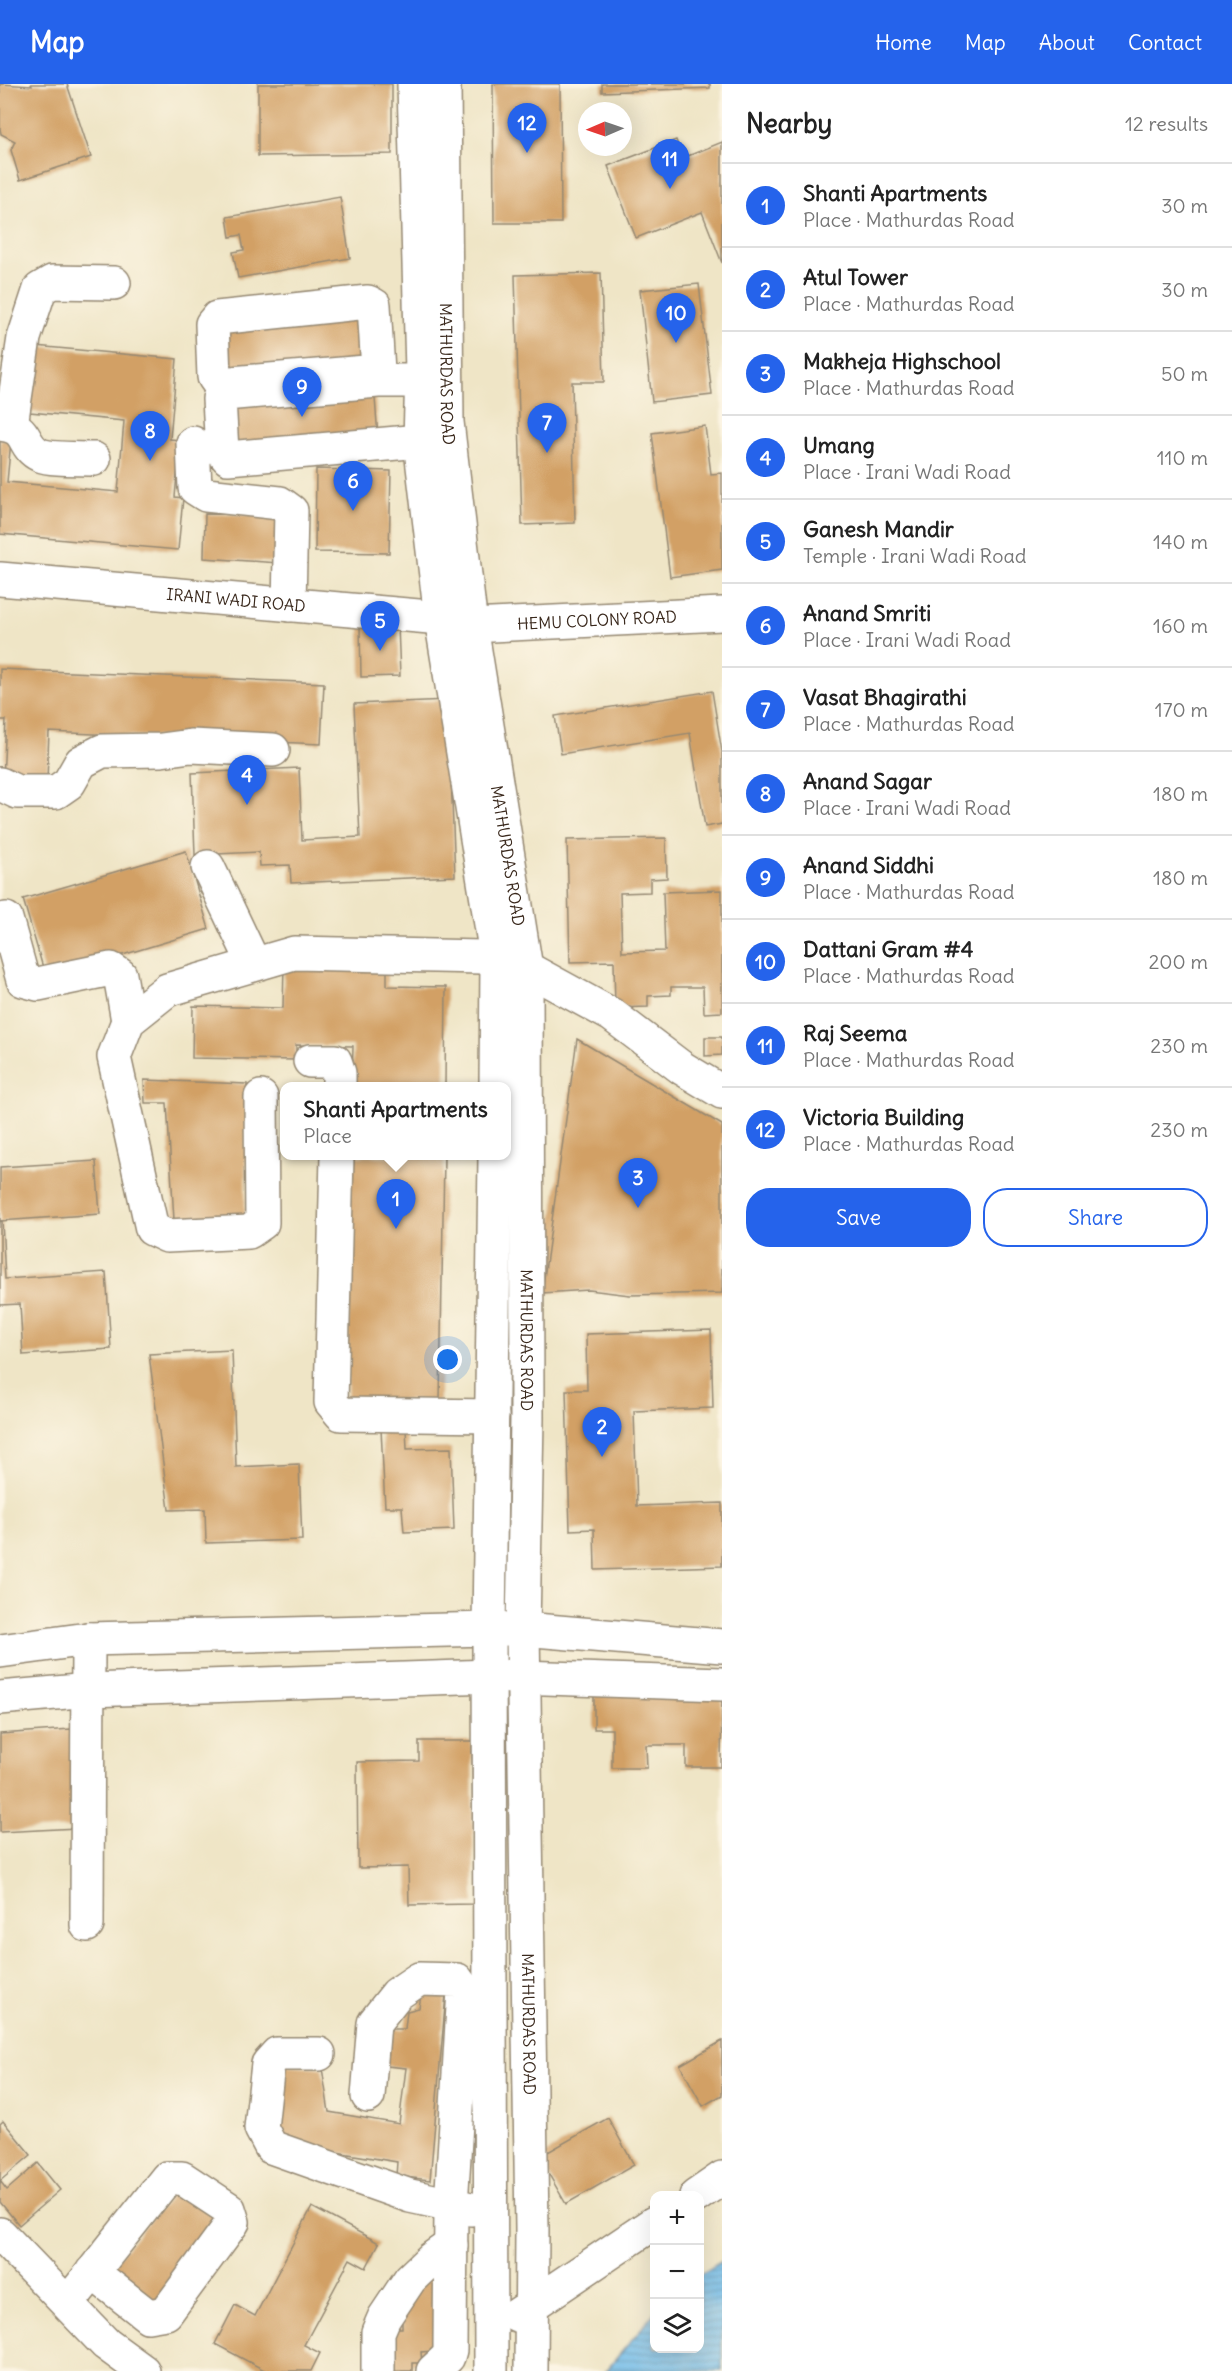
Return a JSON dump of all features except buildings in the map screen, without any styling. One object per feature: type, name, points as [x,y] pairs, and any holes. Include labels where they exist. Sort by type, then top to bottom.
[{"type":"street","points":[[414,84],[422,376],[421,450],[456,622]]},
{"type":"street","name":"MATHURDAS ROAD","points":[[444,84],[447,422],[456,622],[512,964],[527,1419],[523,1629],[532,2217],[531,2371]]},
{"type":"street","points":[[94,459],[40,455],[30,446],[21,430],[5,425],[24,338],[40,289],[52,282],[114,283]]},
{"type":"street","points":[[378,371],[374,305],[368,302],[217,318],[212,324],[214,377],[219,384],[378,371],[422,376]]},
{"type":"street","points":[[421,450],[228,458],[222,451],[219,399],[225,394],[422,376]]},
{"type":"street","points":[[193,443],[195,488],[206,495],[280,503],[291,511],[289,605]]},
{"type":"street","points":[[321,460],[421,450]]},
{"type":"street","name":"IRANI WADI ROAD","points":[[0,579],[456,622]]},
{"type":"street","name":"HEMU COLONY ROAD","points":[[456,622],[722,614]]},
{"type":"street","points":[[0,784],[17,792],[56,792],[69,783],[81,762],[102,752],[161,750],[191,746],[273,750]]},
{"type":"street","points":[[208,867],[254,964]]},
{"type":"street","points":[[6,919],[23,980],[38,984],[111,969],[120,975],[128,1021]]},
{"type":"street","points":[[261,1098],[262,1223],[249,1232],[237,1233],[167,1236],[152,1229],[114,1057],[128,1021],[167,990],[294,953],[482,957],[512,964],[612,1016],[682,1068],[722,1092]]},
{"type":"street","points":[[497,1082],[512,964]]},
{"type":"street","points":[[310,1061],[335,1061],[339,1082]]},
{"type":"street","points":[[337,1160],[331,1402],[341,1414],[492,1416]]},
{"type":"street","points":[[491,2371],[489,1629],[495,1160]]},
{"type":"street","points":[[0,1651],[88,1639],[489,1629],[523,1629],[722,1646]]},
{"type":"street","points":[[87,1925],[88,1639]]},
{"type":"street","points":[[0,1698],[89,1690],[490,1676],[722,1684]]},
{"type":"street","points":[[368,2096],[374,2023],[397,1994],[419,1979],[457,1980],[464,1989],[451,2206],[450,2350],[448,2357],[433,2371]]},
{"type":"street","points":[[319,2054],[277,2054],[268,2064],[261,2128],[271,2147],[410,2196],[451,2206],[491,2211]]},
{"type":"street","points":[[703,2191],[722,2178]]},
{"type":"street","points":[[490,2331],[650,2226]]},
{"type":"street","points":[[0,2234],[106,2344],[143,2371]]},
{"type":"street","points":[[378,2371],[378,2332],[384,2318],[410,2279],[431,2259],[451,2245]]},
{"type":"street","points":[[68,2303],[92,2272]]},
{"type":"water","points":[[722,2261],[722,2371],[606,2371],[650,2318],[650,2353],[704,2353],[704,2272]]},
{"type":"place","name":"Victoria Building","points":[[527,153]]},
{"type":"place","name":"Raj Seema","points":[[670,189]]},
{"type":"place","name":"Dattani Gram #4","points":[[676,343]]},
{"type":"place","name":"Anand Siddhi","points":[[302,417]]},
{"type":"place","name":"Vasat Bhagirathi","points":[[547,453]]},
{"type":"place","name":"Anand Sagar","points":[[150,461]]},
{"type":"place","name":"Anand Smriti","points":[[353,511]]},
{"type":"place","name":"Ganesh Mandir","points":[[380,651]]},
{"type":"place","name":"Umang","points":[[247,805]]},
{"type":"place","name":"Makheja Highschool","points":[[638,1208]]},
{"type":"place","name":"Shanti Apartments","points":[[396,1229]]},
{"type":"place","name":"Atul Tower","points":[[602,1457]]}]
